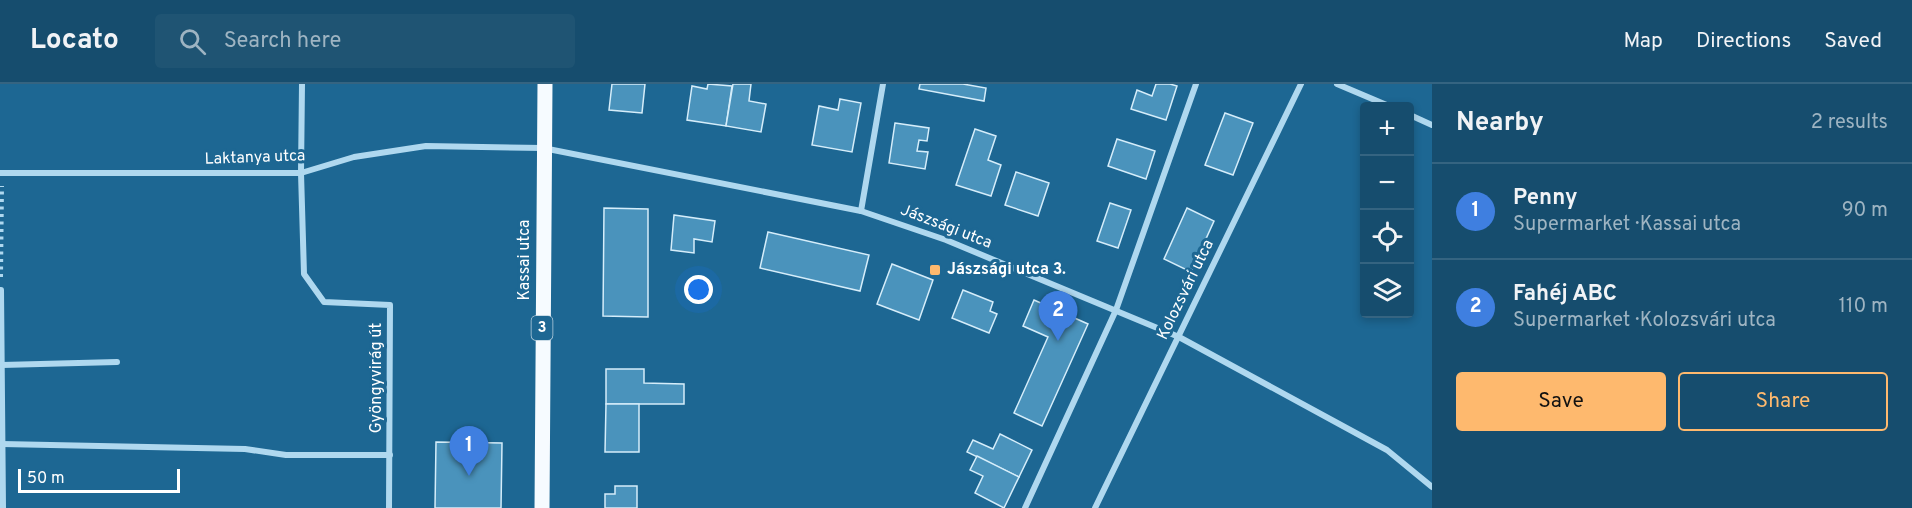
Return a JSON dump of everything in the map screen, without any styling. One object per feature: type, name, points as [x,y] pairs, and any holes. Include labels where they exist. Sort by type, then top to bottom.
[{"type":"main road","name":"Kassai utca","points":[[542,508],[545,84]]},
{"type":"street","points":[[301,173],[302,84]]},
{"type":"street","points":[[861,211],[883,84]]},
{"type":"street","points":[[1024,508],[1116,310],[1196,84]]},
{"type":"street","name":"Kolozsvári utca","points":[[1095,508],[1301,84]]},
{"type":"street","points":[[1337,84],[1380,102]]},
{"type":"street","points":[[1414,117],[1432,125]]},
{"type":"street","name":"Laktanya utca","points":[[1,173],[301,173],[354,157],[426,146],[543,148]]},
{"type":"street","name":"Jászsági utca","points":[[543,148],[861,211],[946,240],[1179,337],[1387,450],[1432,487]]},
{"type":"street","name":"Gyöngyvirág út","points":[[301,173],[304,274],[324,302],[390,306],[389,508]]},
{"type":"street","points":[[1,290],[3,508]]},
{"type":"street","points":[[2,365],[117,362]]},
{"type":"street","points":[[2,444],[245,449],[286,455],[390,455]]},
{"type":"path","points":[[1,173],[1,290]]},
{"type":"building","points":[[612,84],[645,84],[642,113],[609,110]]},
{"type":"building","points":[[708,84],[732,86],[726,126],[687,120],[692,86],[707,89]]},
{"type":"building","points":[[733,84],[751,84],[749,101],[766,104],[761,132],[726,126]]},
{"type":"building","points":[[920,84],[963,84],[986,88],[984,101],[919,89]]},
{"type":"building","points":[[1156,84],[1177,86],[1166,120],[1131,109],[1137,90],[1152,96]]},
{"type":"building","points":[[840,99],[861,103],[852,152],[812,145],[819,106],[838,110]]},
{"type":"building","points":[[1225,113],[1253,123],[1233,175],[1205,165]]},
{"type":"building","points":[[895,123],[929,128],[927,141],[919,140],[917,151],[928,152],[925,169],[889,163]]},
{"type":"building","points":[[975,129],[996,136],[988,160],[1001,165],[991,196],[956,185]]},
{"type":"building","points":[[1117,139],[1155,151],[1146,179],[1108,166]]},
{"type":"building","points":[[1016,172],[1049,183],[1038,216],[1005,205]]},
{"type":"building","points":[[1110,203],[1131,210],[1118,248],[1097,241]]},
{"type":"building","points":[[604,208],[648,209],[648,317],[603,316]]},
{"type":"building","points":[[1187,208],[1214,221],[1191,272],[1164,259]]},
{"type":"building","points":[[674,215],[715,221],[712,242],[694,239],[694,253],[671,250]]},
{"type":"building","points":[[768,232],[869,255],[860,291],[760,268]]},
{"type":"building","points":[[892,264],[933,280],[919,320],[877,304]]},
{"type":"building","points":[[963,290],[993,302],[990,311],[997,314],[989,333],[952,318]]},
{"type":"building","points":[[1034,300],[1088,324],[1042,426],[1014,413],[1048,337],[1023,326]]},
{"type":"building","points":[[606,369],[644,369],[644,383],[684,384],[684,404],[606,404]]},
{"type":"building","points":[[606,404],[639,404],[639,452],[605,452]]},
{"type":"building","points":[[1000,434],[1032,450],[1019,477],[967,452],[973,440],[993,449]]},
{"type":"building","points":[[436,442],[502,443],[501,508],[435,508]]},
{"type":"building","points":[[977,456],[1019,477],[1004,508],[975,493],[983,476],[970,470]]},
{"type":"building","points":[[615,486],[637,486],[637,508],[605,508],[605,494],[615,494]]},
{"type":"place","name":"Jászsági utca 3.","points":[[935,270]]},
{"type":"place","name":"Fahéj ABC","points":[[1058,341]]},
{"type":"place","name":"Penny","points":[[469,476]]}]
